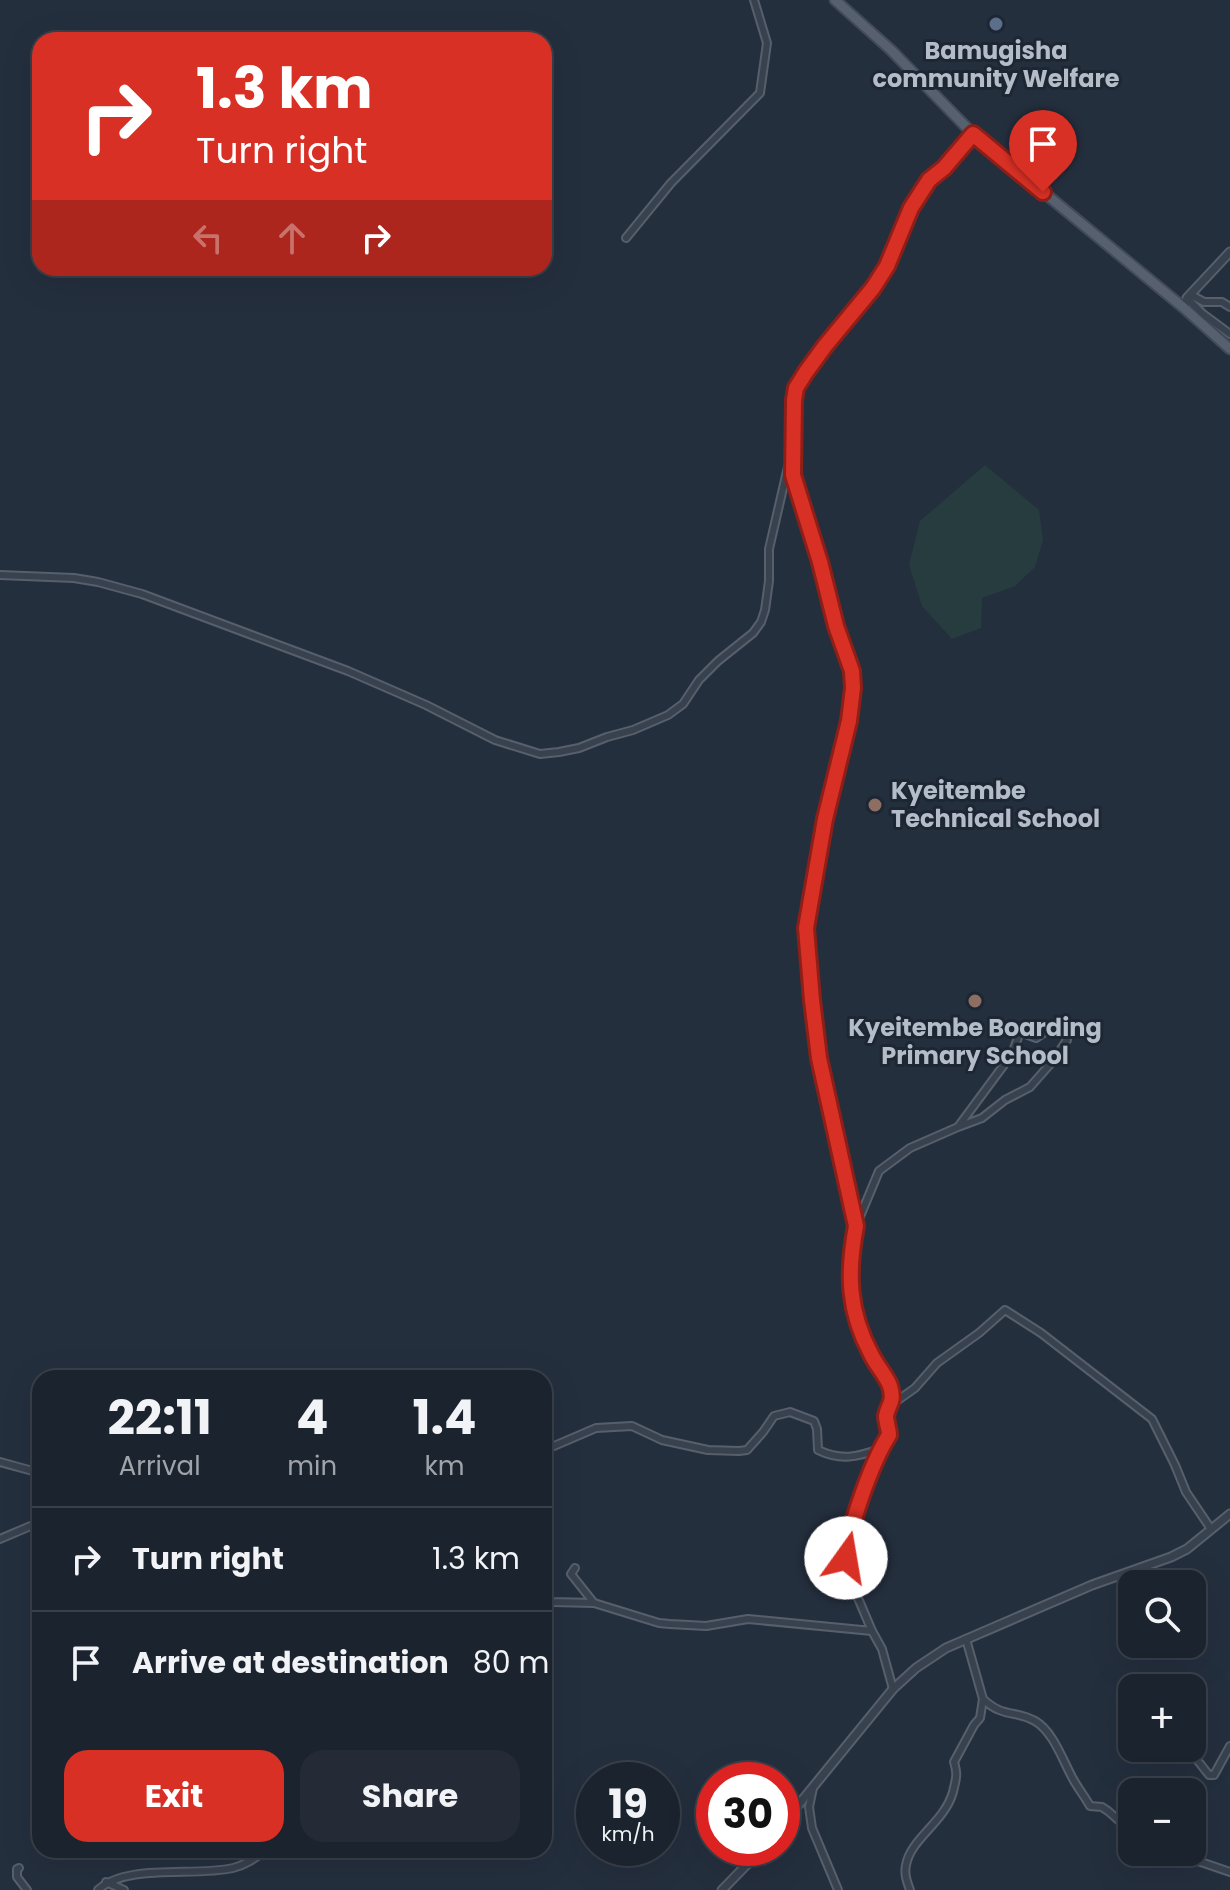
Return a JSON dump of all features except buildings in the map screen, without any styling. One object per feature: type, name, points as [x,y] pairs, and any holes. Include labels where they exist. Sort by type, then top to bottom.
[{"type":"main road","points":[[835,0],[891,50],[973,134],[1187,300],[1230,349]]},
{"type":"street","points":[[626,238],[671,183],[760,93],[767,43],[754,0]]},
{"type":"street","points":[[856,1226],[819,1058],[806,928],[822,830],[849,721],[852,671],[793,475],[794,400],[796,388],[825,346],[873,288],[887,266],[911,208],[929,180],[944,168],[973,134]]},
{"type":"street","points":[[1187,300],[1230,252]]},
{"type":"street","points":[[1187,300],[1222,302],[1230,307]]},
{"type":"street","points":[[1187,300],[1230,334]]},
{"type":"street","points":[[0,575],[74,578],[142,594],[348,671],[495,740],[540,754],[559,752],[633,730],[668,715],[683,704],[699,680],[718,661],[753,633],[765,610],[769,549],[793,447]]},
{"type":"street","points":[[893,1689],[882,1649],[846,1570],[847,1543],[880,1449],[889,1435],[886,1416],[892,1396],[854,1313],[850,1268],[856,1226],[879,1171],[910,1148],[982,1118],[1005,1100],[1030,1087],[1067,1040],[1064,1034],[1051,1028],[1036,1038],[1020,1032],[1012,1054],[958,1127]]},
{"type":"street","points":[[891,1405],[915,1388],[937,1363],[1005,1310],[1041,1333],[1152,1419],[1186,1492],[1211,1529]]},
{"type":"street","points":[[554,1446],[596,1428],[632,1426],[662,1440],[708,1450],[747,1450],[774,1416],[790,1412],[814,1421],[818,1450],[854,1458],[880,1449]]},
{"type":"street","points":[[0,1462],[32,1471]]},
{"type":"street","points":[[800,1804],[893,1689],[930,1657],[1092,1585],[1171,1557],[1187,1549],[1230,1514]]},
{"type":"street","points":[[0,1539],[32,1525]]},
{"type":"street","points":[[575,1568],[571,1574],[594,1603]]},
{"type":"street","points":[[552,1602],[594,1603],[670,1624],[706,1626],[748,1619],[872,1631]]},
{"type":"street","points":[[910,1890],[906,1865],[912,1850],[947,1808],[958,1775],[954,1762],[980,1718],[983,1699],[966,1639]]},
{"type":"street","points":[[983,1699],[1003,1713],[1038,1722],[1057,1747],[1072,1779],[1090,1806],[1102,1807],[1118,1820]]},
{"type":"street","points":[[1199,1762],[1209,1775],[1214,1775],[1230,1746]]},
{"type":"street","points":[[813,1788],[809,1807],[812,1828],[838,1890]]},
{"type":"street","points":[[98,1890],[117,1877],[235,1868],[256,1858]]},
{"type":"street","points":[[1206,1864],[1230,1872]]},
{"type":"street","points":[[722,1890],[745,1866]]},
{"type":"street","points":[[19,1868],[17,1877],[27,1890]]},
{"type":"street","points":[[106,1882],[124,1890]]},
{"type":"green space","points":[[985,465],[1039,510],[1043,540],[1035,567],[1015,586],[982,598],[981,628],[952,639],[922,606],[909,565],[920,521]]},
{"type":"place","name":"Bamugisha community Welfare","points":[[996,24]]},
{"type":"place","name":"Kyeitembe Technical School","points":[[875,805]]},
{"type":"place","name":"Kyeitembe Boarding Primary School","points":[[975,1001]]},
{"type":"route","points":[[846,1558],[847,1543],[863,1496],[880,1449],[889,1435],[886,1416],[892,1396],[854,1313],[850,1268],[856,1226],[819,1058],[812,1000],[806,928],[818,853],[849,721],[853,688],[852,671],[793,475],[794,400],[796,388],[806,372],[887,266],[911,208],[929,180],[944,168],[973,134],[1043,192]]}]
